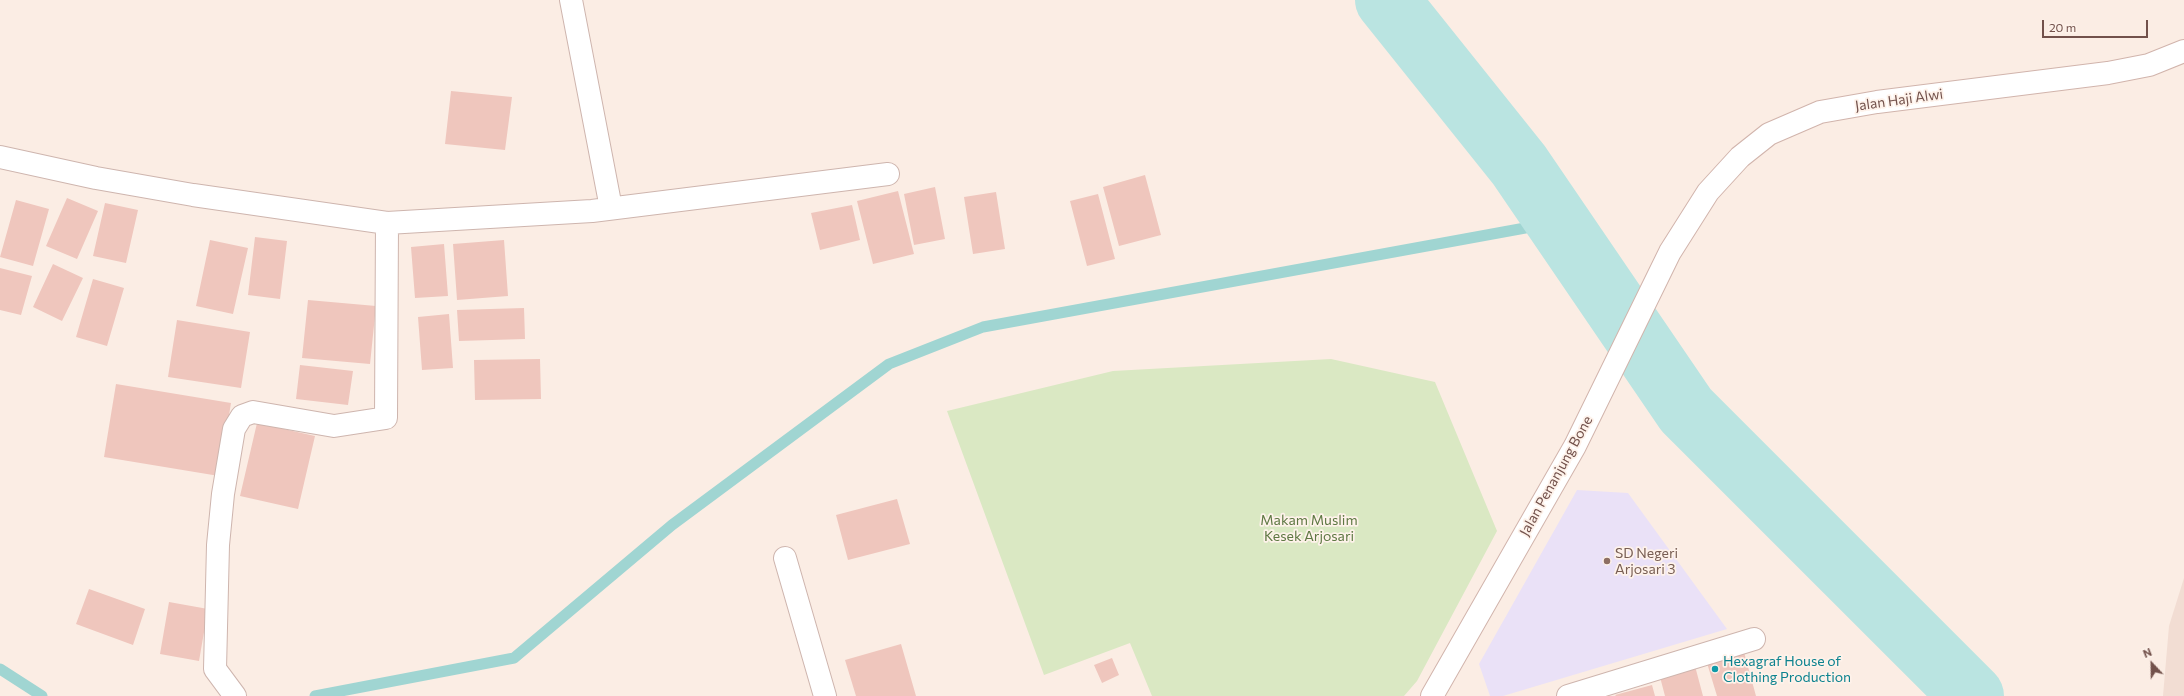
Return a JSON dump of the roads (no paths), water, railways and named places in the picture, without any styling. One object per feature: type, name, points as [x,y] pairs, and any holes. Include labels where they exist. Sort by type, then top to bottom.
[{"type":"street","points":[[571,0],[611,208]]},
{"type":"street","name":"Jalan Haji Alwi","points":[[1670,252],[1708,192],[1740,157],[1769,134],[1820,112],[1877,102],[2108,74],[2149,66],[2184,51]]},
{"type":"street","points":[[0,157],[193,195],[387,223],[611,208],[888,174]]},
{"type":"street","points":[[235,696],[215,669],[220,523],[234,429],[242,416],[253,412],[334,426],[386,418],[387,223]]},
{"type":"street","name":"Jalan Penanjung Bone","points":[[1432,696],[1575,446],[1670,252]]},
{"type":"street","points":[[785,558],[825,696]]},
{"type":"street","points":[[1568,696],[1754,639]]},
{"type":"waterway","points":[[1387,0],[1519,165],[1686,410],[1972,696]]},
{"type":"waterway","points":[[315,696],[514,658],[672,525],[889,364],[983,327],[1558,222]]},
{"type":"waterway","points":[[0,669],[42,696]]},
{"type":"place","name":"SD Negeri Arjosari 3","points":[[1607,561]]},
{"type":"place","name":"Hexagraf House of Clothing Production","points":[[1715,669]]},
{"type":"park label","name":"Makam Muslim Kesek Arjosari","points":[[1309,528]]}]
